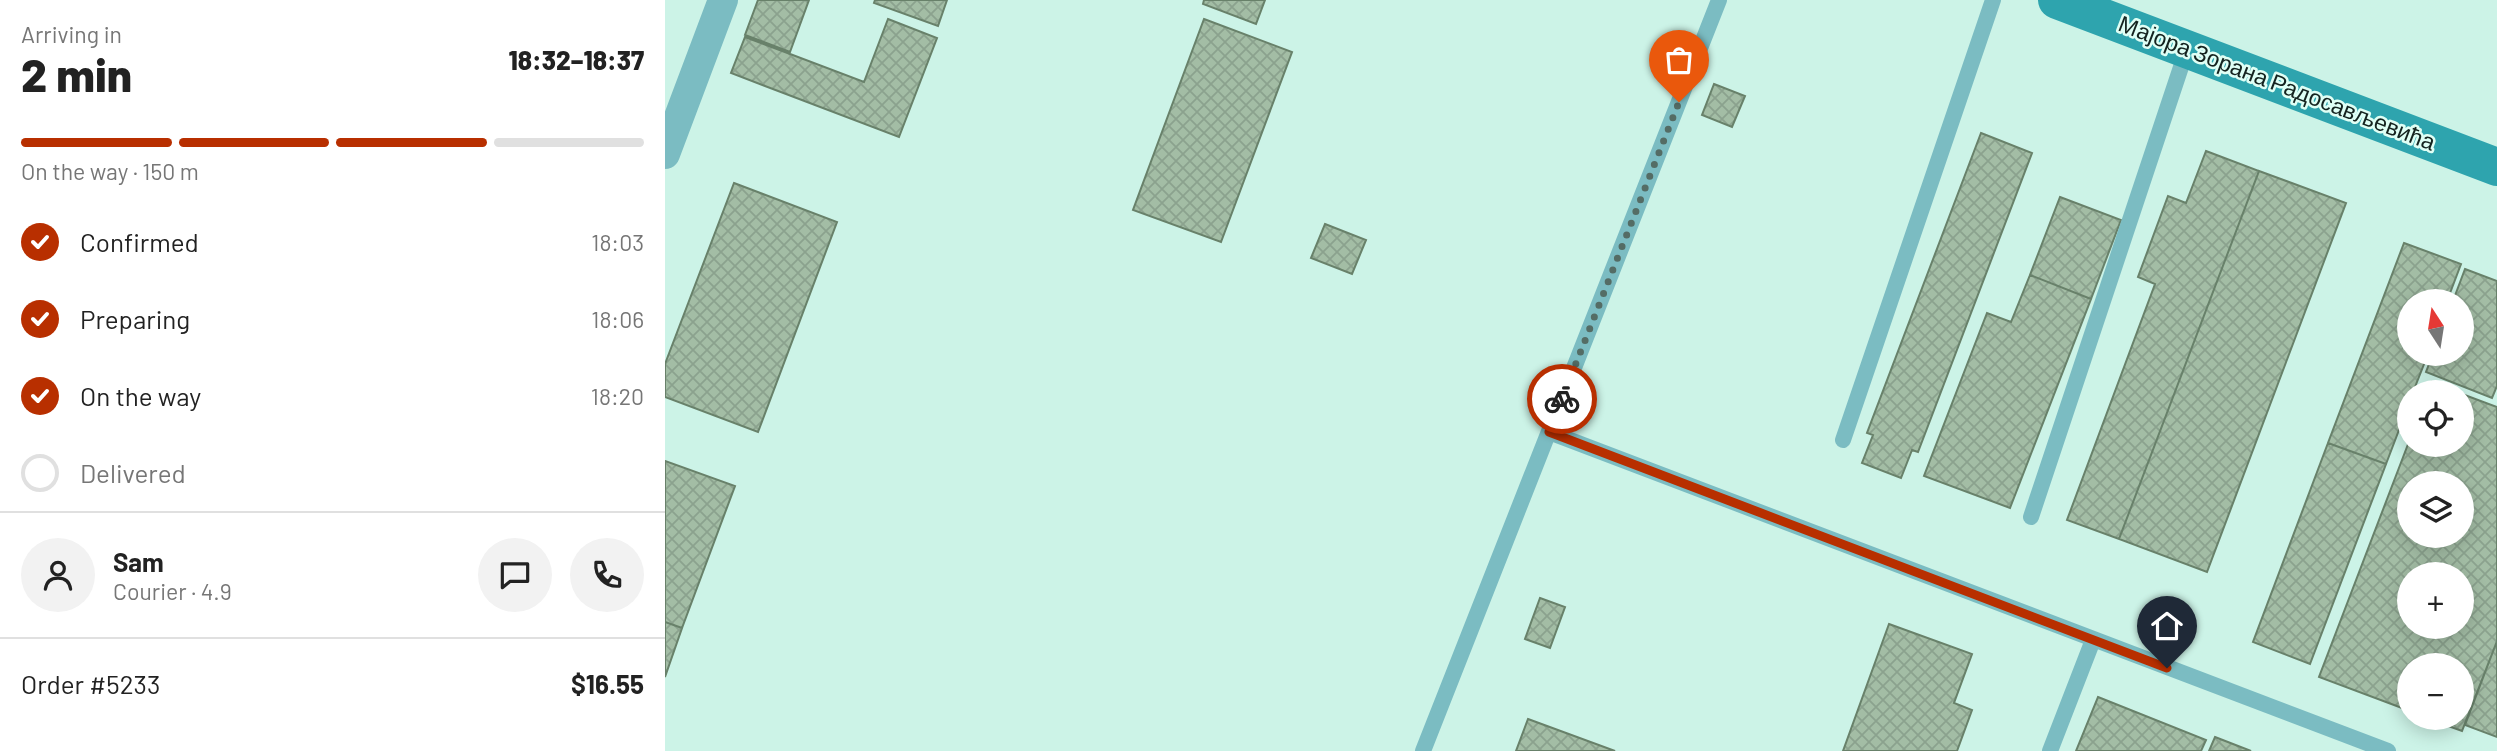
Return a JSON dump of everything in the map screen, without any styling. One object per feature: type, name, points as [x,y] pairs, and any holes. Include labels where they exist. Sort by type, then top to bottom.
[{"type":"main road","name":"Мајора Зорана Радосављевића","points":[[2057,0],[2497,167]]},
{"type":"street","points":[[665,154],[723,0]]},
{"type":"lane","points":[[1423,751],[1719,0]]},
{"type":"lane","points":[[1843,440],[1993,0]]},
{"type":"lane","points":[[2031,517],[2187,49]]},
{"type":"lane","points":[[1549,432],[2388,751]]},
{"type":"lane","points":[[2050,751],[2093,640]]},
{"type":"building","points":[[758,0],[809,0],[790,52],[745,35]]},
{"type":"building","points":[[875,0],[947,0],[938,26],[874,3]]},
{"type":"building","points":[[1204,0],[1265,0],[1256,24],[1203,4]]},
{"type":"building","points":[[888,19],[937,38],[899,137],[731,73],[745,37],[864,82]]},
{"type":"building","points":[[1204,19],[1292,52],[1221,242],[1133,210]]},
{"type":"building","points":[[1714,84],[1745,96],[1732,127],[1702,115]]},
{"type":"building","points":[[1981,133],[2032,153],[1918,452],[1912,450],[1901,478],[1862,463],[1873,435],[1867,433]]},
{"type":"building","points":[[2206,151],[2259,171],[2119,539],[2067,520],[2155,284],[2138,277],[2168,196],[2186,203]]},
{"type":"building","points":[[2259,171],[2346,203],[2207,572],[2119,539]]},
{"type":"building","points":[[734,183],[837,222],[758,432],[665,397],[665,364]]},
{"type":"building","points":[[2060,197],[2121,220],[2091,299],[2030,275]]},
{"type":"building","points":[[1325,224],[1366,240],[1352,274],[1311,258]]},
{"type":"building","points":[[2404,243],[2461,264],[2452,289],[2397,289],[2397,366],[2423,366],[2418,380],[2397,380],[2397,435],[2386,464],[2328,443]]},
{"type":"building","points":[[2465,269],[2497,281],[2497,386],[2492,398],[2474,391],[2474,380],[2446,380],[2426,372],[2428,366],[2475,366],[2475,289],[2458,289]]},
{"type":"building","points":[[2030,275],[2091,299],[2010,508],[1924,476],[1987,313],[2011,322]]},
{"type":"building","points":[[2474,398],[2497,407],[2497,641],[2474,700],[2474,653],[2397,653],[2397,706],[2319,677],[2397,473],[2397,548],[2474,548],[2474,471],[2398,471],[2403,457],[2474,457]]},
{"type":"building","points":[[2328,443],[2386,464],[2310,664],[2253,642]]},
{"type":"building","points":[[665,461],[735,486],[682,628],[665,622]]},
{"type":"building","points":[[1540,598],[1565,607],[1550,648],[1525,639]]},
{"type":"building","points":[[665,622],[682,628],[665,677]]},
{"type":"building","points":[[1889,624],[1972,654],[1954,703],[1972,710],[1957,751],[1843,751]]},
{"type":"building","points":[[2497,641],[2497,737],[2474,728],[2474,701]]},
{"type":"building","points":[[2098,697],[2206,740],[2201,751],[2076,751]]},
{"type":"building","points":[[1528,719],[1615,751],[1516,751]]},
{"type":"building","points":[[2215,737],[2251,751],[2209,751]]},
{"type":"way so far","points":[[1562,399],[1679,102]]},
{"type":"route","points":[[1562,399],[1549,432],[2167,668]]}]
